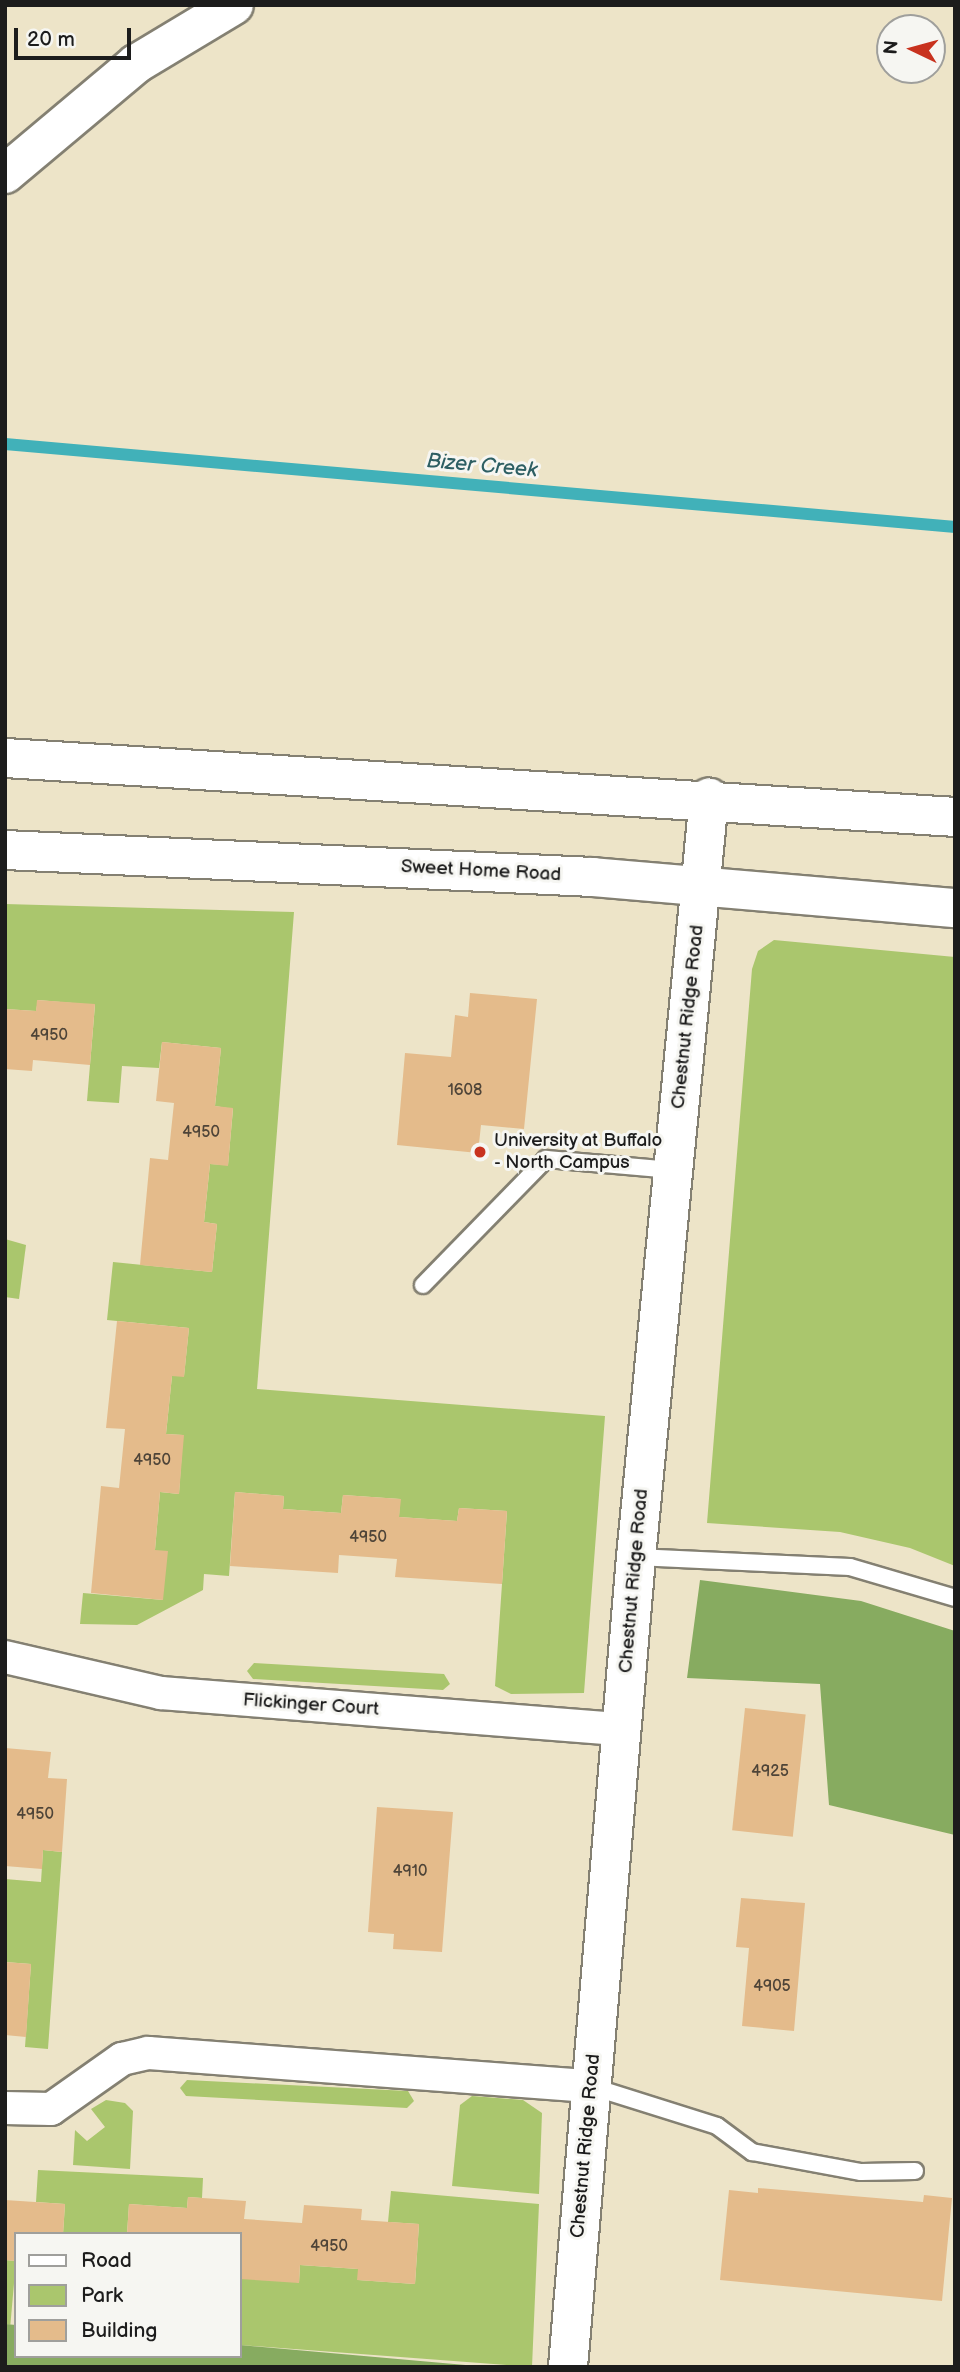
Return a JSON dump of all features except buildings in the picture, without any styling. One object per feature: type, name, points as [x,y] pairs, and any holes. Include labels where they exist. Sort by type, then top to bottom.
[{"type":"main road","points":[[5,174],[136,64],[234,5]]},
{"type":"main road","points":[[5,758],[709,797],[955,817]]},
{"type":"main road","name":"Chestnut Ridge Road","points":[[568,2367],[636,1557],[709,797]]},
{"type":"main road","name":"Sweet Home Road","points":[[5,850],[701,884],[955,908]]},
{"type":"street","name":"Flickinger Court","points":[[5,1657],[161,1693],[621,1729]]},
{"type":"street","points":[[5,2108],[51,2109],[122,2059],[148,2053],[590,2086]]},
{"type":"lane","points":[[423,1285],[546,1158],[673,1170]]},
{"type":"lane","points":[[636,1557],[850,1567],[955,1598]]},
{"type":"lane","points":[[590,2086],[717,2126],[752,2152],[861,2172],[915,2171]]},
{"type":"green space","points":[[5,904],[294,912],[257,1389],[605,1416],[584,1693],[511,1694],[495,1686],[507,1511],[459,1508],[457,1521],[399,1517],[400,1499],[343,1495],[341,1513],[283,1509],[284,1496],[235,1492],[229,1576],[204,1574],[203,1590],[137,1625],[80,1624],[83,1593],[163,1600],[155,1550],[160,1492],[179,1494],[183,1435],[166,1434],[172,1376],[184,1376],[189,1328],[107,1320],[113,1262],[212,1272],[217,1224],[204,1222],[210,1164],[228,1165],[233,1109],[215,1106],[221,1048],[162,1042],[159,1068],[122,1066],[119,1103],[87,1101],[95,1005],[38,1000],[36,1011],[5,1009]]},
{"type":"green space","points":[[774,940],[955,957],[955,1566],[910,1548],[840,1532],[707,1523],[752,969],[758,951]]},
{"type":"green space","points":[[5,1239],[26,1245],[19,1299],[5,1297]]},
{"type":"green space","points":[[700,1580],[861,1601],[955,1631],[955,1835],[829,1805],[820,1684],[687,1678]]},
{"type":"green space","points":[[254,1663],[444,1674],[450,1684],[443,1690],[253,1679],[247,1671]]},
{"type":"green space","points":[[43,1850],[62,1852],[48,2049],[25,2047],[31,1964],[5,1962],[5,1879],[41,1882]]},
{"type":"green space","points":[[187,2080],[408,2091],[414,2101],[407,2108],[186,2096],[180,2088]]},
{"type":"green space","points":[[472,2096],[523,2100],[542,2113],[539,2194],[452,2186],[460,2105]]},
{"type":"green space","points":[[106,2100],[125,2103],[133,2111],[130,2169],[73,2165],[75,2130],[87,2141],[105,2127],[91,2109]]},
{"type":"green space","points":[[38,2170],[203,2178],[202,2198],[188,2197],[187,2208],[129,2204],[127,2232],[63,2232],[65,2204],[36,2202]]},
{"type":"green space","points":[[391,2191],[539,2204],[532,2367],[242,2345],[242,2262],[299,2283],[300,2265],[358,2269],[358,2280],[415,2284],[419,2224],[388,2222]]},
{"type":"green space","points":[[5,2260],[14,2261],[10,2325],[5,2324]]},
{"type":"green space","points":[[5,2324],[14,2325],[14,2358],[242,2358],[242,2345],[488,2367],[5,2367]]},
{"type":"waterway","name":"Bizer Creek","points":[[5,444],[955,527]]},
{"type":"place","name":"University at Buffalo - North Campus","points":[[480,1152]]}]
